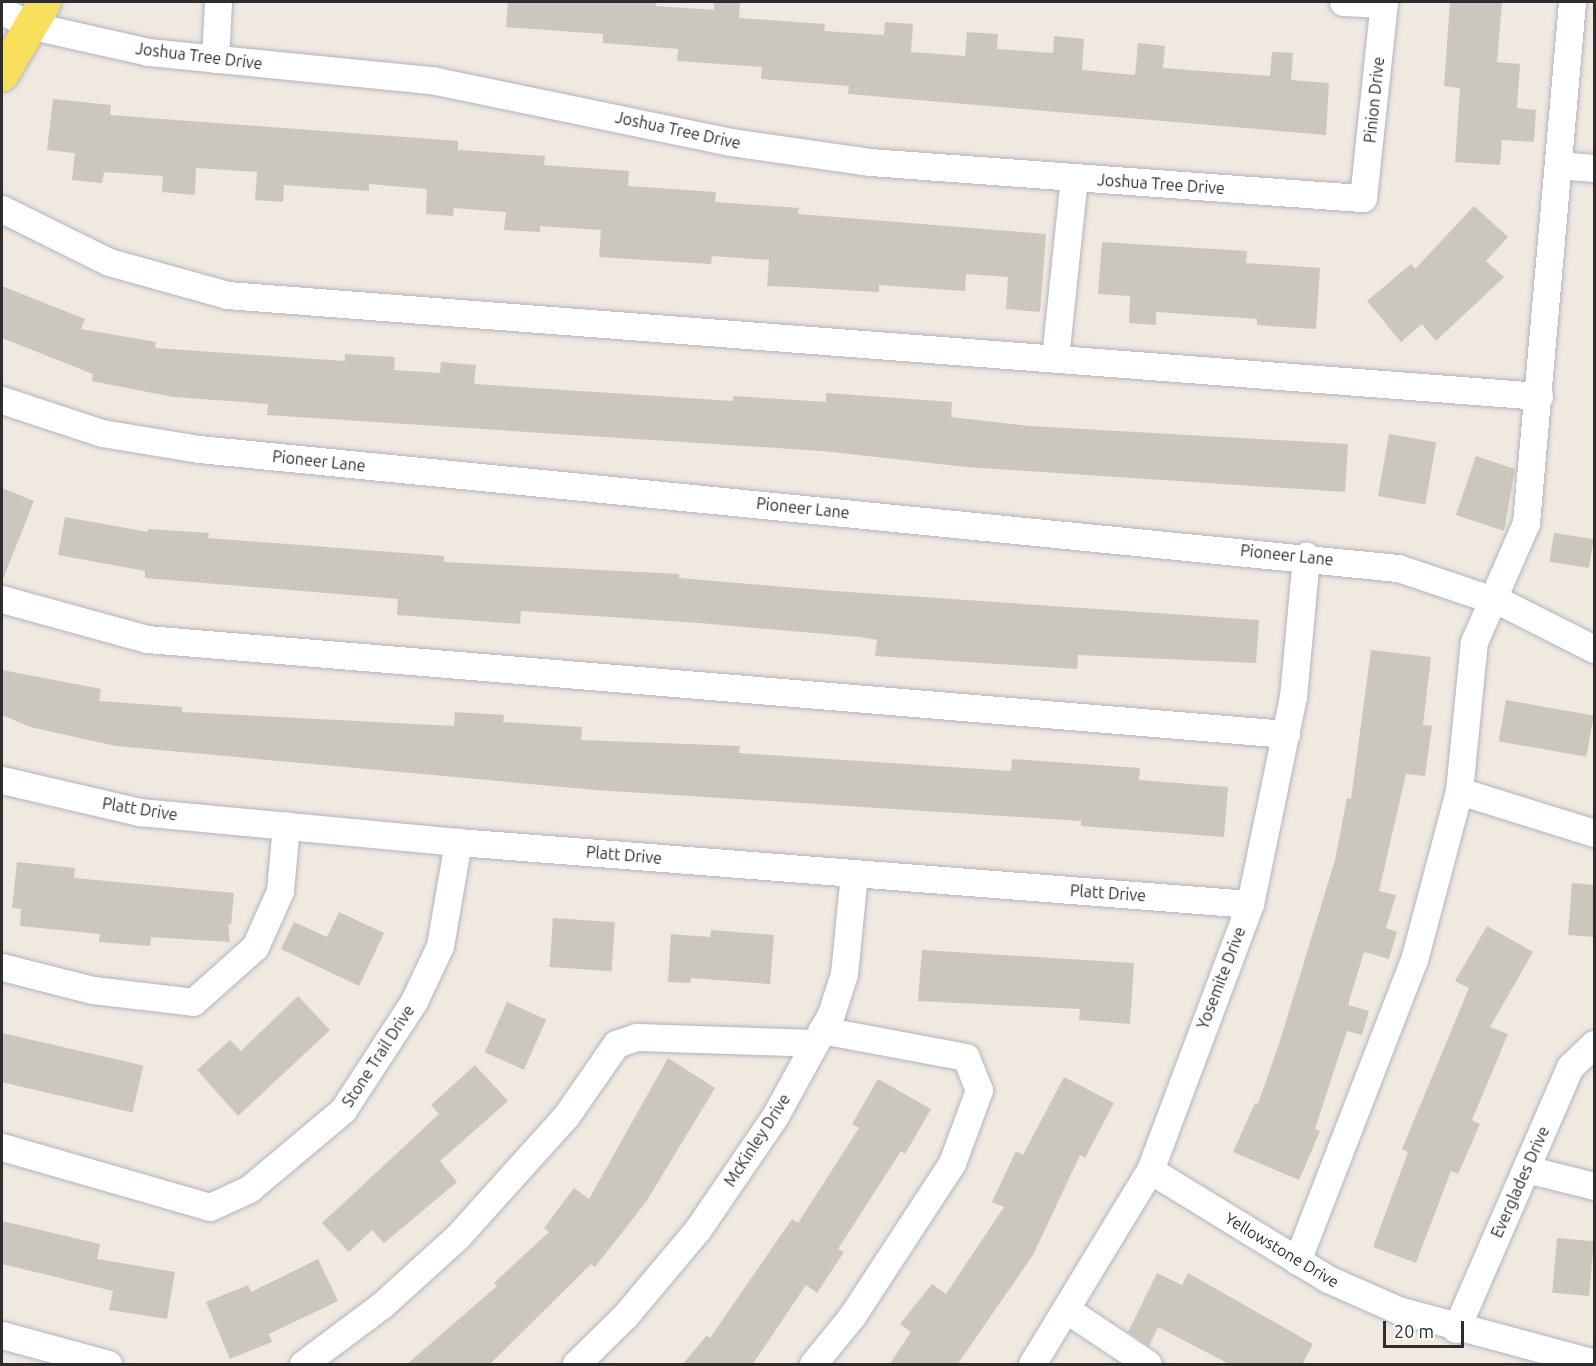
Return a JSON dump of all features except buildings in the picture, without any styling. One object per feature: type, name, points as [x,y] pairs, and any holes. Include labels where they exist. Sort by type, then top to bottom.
[{"type":"main road","points":[[2,74],[39,14]]},
{"type":"street","points":[[215,59],[218,2]]},
{"type":"street","points":[[1343,2],[1384,3]]},
{"type":"street","points":[[1297,1261],[1414,960],[1459,791],[1474,642],[1526,523],[1572,2]]},
{"type":"street","name":"Pinion Drive","points":[[1363,198],[1384,3]]},
{"type":"street","name":"Joshua Tree Drive","points":[[2,11],[39,14],[148,52],[436,81],[731,142],[870,162],[1363,198]]},
{"type":"street","points":[[1558,165],[1594,168]]},
{"type":"street","points":[[1055,358],[1074,178]]},
{"type":"street","points":[[2,209],[109,262],[227,295],[1539,396]]},
{"type":"street","name":"Pioneer Lane","points":[[2,400],[102,433],[199,449],[1306,556],[1398,568],[1492,599],[1594,650]]},
{"type":"street","name":"Yosemite Drive","points":[[1032,1365],[1150,1170],[1250,904],[1286,734],[1306,556]]},
{"type":"street","points":[[2,599],[147,639],[1286,734]]},
{"type":"street","name":"Platt Drive","points":[[2,780],[140,812],[458,842],[1250,904]]},
{"type":"street","points":[[1459,791],[1594,833]]},
{"type":"street","points":[[2,966],[93,990],[194,1002],[255,947],[280,891],[286,825]]},
{"type":"street","name":"Stone Trail Drive","points":[[2,1146],[210,1207],[249,1189],[343,1110],[414,1001],[440,946],[458,842]]},
{"type":"street","name":"McKinley Drive","points":[[576,1365],[625,1316],[698,1229],[775,1116],[819,1036],[844,974],[854,873]]},
{"type":"street","points":[[303,1365],[382,1305],[458,1236],[566,1116],[616,1044],[636,1037],[819,1036],[966,1057],[979,1090],[952,1163],[852,1316],[813,1365]]},
{"type":"street","name":"Everglades Drive","points":[[1456,1329],[1570,1067],[1594,1044]]},
{"type":"street","points":[[1526,1169],[1594,1186]]},
{"type":"street","name":"Yellowstone Drive","points":[[1150,1170],[1297,1261],[1398,1310],[1456,1329],[1594,1363]]},
{"type":"street","points":[[1067,1310],[1148,1365]]},
{"type":"street","points":[[2,1335],[108,1365]]}]
